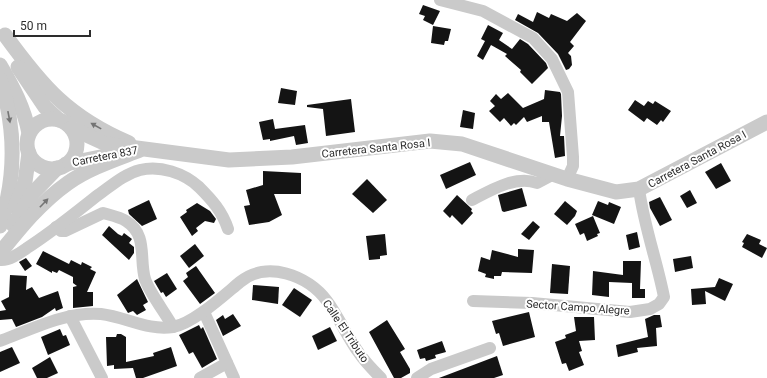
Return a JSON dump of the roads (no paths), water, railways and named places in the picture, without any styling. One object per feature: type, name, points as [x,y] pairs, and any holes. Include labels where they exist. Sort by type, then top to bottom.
[{"type":"street","points":[[440,0],[482,11],[532,38],[552,59],[568,92],[573,166],[561,177],[537,183],[523,180],[494,188],[472,200]]},
{"type":"street","points":[[0,245],[33,193],[61,166],[73,157],[76,147],[75,137],[65,124],[45,107],[20,71],[3,30]]},
{"type":"street","points":[[3,30],[28,66],[56,98],[94,126],[143,149]]},
{"type":"street","points":[[0,65],[26,116],[29,133],[27,143],[29,153],[28,169],[22,194],[0,238]]},
{"type":"street","points":[[0,80],[10,121],[12,139],[11,182],[8,203],[0,226]]},
{"type":"street","points":[[29,133],[39,122],[49,119],[65,124]]},
{"type":"street","name":"Carretera Santa Rosa I","points":[[0,253],[22,225],[49,198],[68,182],[117,159],[143,149],[229,160],[292,157],[430,142],[462,144],[561,177],[616,192],[639,189],[767,122]]},
{"type":"street","name":"Carretera 837","points":[[65,124],[106,144],[143,149]]},
{"type":"street","name":"Carretera 837","points":[[61,166],[94,157],[143,149]]},
{"type":"street","points":[[29,153],[38,164],[47,168],[61,166]]},
{"type":"street","points":[[0,260],[13,257],[123,178],[141,170],[154,169],[179,174],[192,180],[219,209],[228,229]]},
{"type":"street","name":"Sector Campo Alegre","points":[[473,301],[532,303],[630,312],[650,309],[659,304],[664,297],[652,246],[642,214],[639,189]]},
{"type":"street","points":[[56,227],[65,231],[103,213],[126,221],[141,237],[143,248],[141,257],[146,280],[173,327]]},
{"type":"street","name":"Calle El Tributo","points":[[0,341],[70,316],[102,314],[152,327],[173,327],[204,312],[249,274],[264,270],[293,276],[310,285],[327,300],[359,353],[381,378]]},
{"type":"street","points":[[204,312],[234,378]]},
{"type":"street","points":[[70,316],[102,378]]},
{"type":"street","points":[[417,378],[431,369],[490,348]]},
{"type":"street","points":[[200,378],[227,363]]}]
